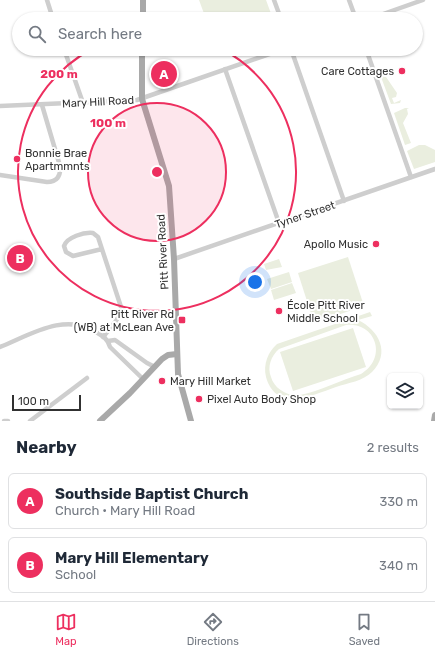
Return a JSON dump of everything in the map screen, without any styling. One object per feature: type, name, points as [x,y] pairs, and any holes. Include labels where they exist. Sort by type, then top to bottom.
[{"type":"main road","points":[[143,0],[143,12]]},
{"type":"main road","name":"Pitt River Road","points":[[142,56],[142,99],[169,186],[174,259],[178,380],[191,421]]},
{"type":"main road","points":[[100,421],[166,356],[177,354]]},
{"type":"main road","points":[[434,421],[435,415]]},
{"type":"street","points":[[47,0],[51,12]]},
{"type":"street","points":[[274,0],[278,12]]},
{"type":"street","points":[[349,0],[353,12]]},
{"type":"street","points":[[389,12],[422,0]]},
{"type":"street","points":[[66,56],[82,104]]},
{"type":"street","name":"Mary Hill Road","points":[[0,106],[82,104],[142,99],[263,56]]},
{"type":"street","points":[[293,56],[344,201]]},
{"type":"street","points":[[368,56],[411,177]]},
{"type":"street","points":[[225,69],[279,223]]},
{"type":"street","points":[[0,175],[47,182],[54,181],[59,175],[60,166],[42,105]]},
{"type":"street","name":"Tyner Street","points":[[174,259],[435,169]]},
{"type":"street","points":[[102,249],[73,256],[66,252],[64,246],[70,239],[90,232],[98,237],[102,249],[122,310],[116,321],[103,337]]},
{"type":"street","points":[[0,346],[61,324],[81,325],[108,341],[110,347],[143,379]]},
{"type":"street","points":[[108,341],[115,340],[155,367]]},
{"type":"street","points":[[30,421],[87,378]]},
{"type":"shaded area","points":[[199,0],[266,0],[270,12],[203,12]]},
{"type":"shaded area","points":[[384,74],[397,93],[396,97],[392,98],[394,103],[401,100],[400,103],[391,104],[381,77]]},
{"type":"shaded area","points":[[405,108],[409,108],[407,109],[408,114],[403,123],[411,143],[405,145],[394,113]]},
{"type":"shaded area","points":[[419,145],[425,145],[435,150],[435,162],[414,169],[407,151]]},
{"type":"shaded area","points":[[348,257],[364,306],[314,323],[298,273]]},
{"type":"shaded area","points":[[279,259],[282,267],[266,270],[264,264]]},
{"type":"shaded area","points":[[289,272],[292,282],[271,289],[267,279]]},
{"type":"shaded area","points":[[292,283],[296,293],[274,300],[271,290]]},
{"type":"shaded area","points":[[370,312],[372,316],[358,320],[365,324],[377,336],[380,343],[381,357],[378,365],[372,372],[360,380],[306,397],[286,398],[278,395],[271,388],[265,372],[267,359],[277,344]],"holes":[[[346,325],[365,329],[371,335],[375,342],[376,351],[374,359],[369,367],[361,374],[300,395],[290,395],[275,385],[269,369],[272,358],[279,349]]]},
{"type":"shaded area","points":[[353,328],[366,367],[293,391],[280,352]]},
{"type":"place","name":"Care Cottages","points":[[402,71]]},
{"type":"place","name":"Southside Baptist Church","points":[[164,74]]},
{"type":"place","name":"Bonnie Brae Apartmmnts","points":[[17,159]]},
{"type":"place","name":"Apollo Music","points":[[376,244]]},
{"type":"place","name":"Mary Hill Elementary","points":[[20,258]]},
{"type":"place","name":"École Pitt River Middle School","points":[[279,311]]},
{"type":"place","name":"Pitt River Rd (WB) at McLean Ave","points":[[182,320]]},
{"type":"place","name":"Mary Hill Market","points":[[162,381]]},
{"type":"place","name":"Pixel Auto Body Shop","points":[[199,399]]}]
